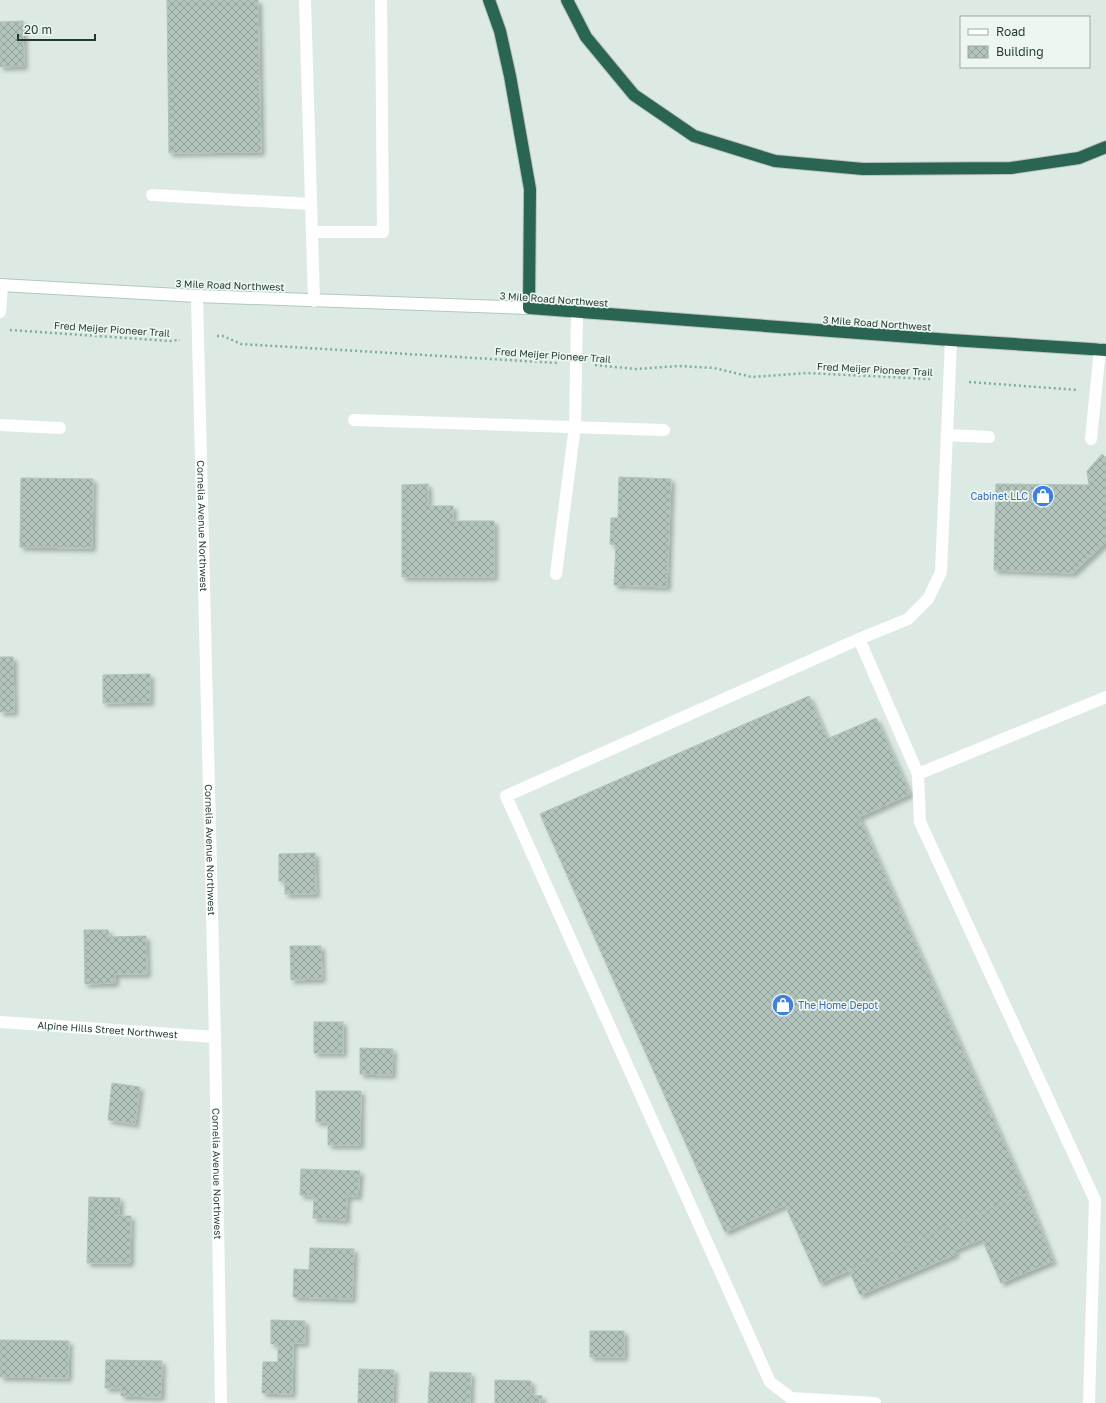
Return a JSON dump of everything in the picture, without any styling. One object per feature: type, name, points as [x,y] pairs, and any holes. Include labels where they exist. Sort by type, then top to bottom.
[{"type":"highway","points":[[489,0],[500,31],[510,76],[530,189],[528,308]]},
{"type":"highway","points":[[567,0],[586,37],[634,95],[694,136],[775,161],[863,169],[1011,168],[1079,158],[1106,147]]},
{"type":"highway","name":"3 Mile Road Northwest","points":[[528,308],[951,340],[1103,349]]},
{"type":"street","points":[[305,0],[314,301]]},
{"type":"street","points":[[312,232],[383,232],[380,0]]},
{"type":"street","points":[[152,195],[311,204]]},
{"type":"street","points":[[0,312],[1,285]]},
{"type":"street","name":"3 Mile Road Northwest","points":[[1,285],[198,296],[528,308]]},
{"type":"street","name":"Cornelia Avenue Northwest","points":[[198,296],[215,1037],[221,1403]]},
{"type":"street","points":[[556,574],[575,426],[577,312]]},
{"type":"street","points":[[875,1403],[791,1398],[770,1382],[506,796],[859,639],[908,619],[928,599],[941,572],[951,340]]},
{"type":"street","points":[[1091,439],[1096,391],[1103,349]]},
{"type":"street","points":[[354,420],[664,430]]},
{"type":"street","points":[[0,425],[60,428]]},
{"type":"street","points":[[947,435],[989,437]]},
{"type":"street","points":[[859,639],[918,774],[920,822],[1095,1200],[1089,1403]]},
{"type":"street","points":[[918,774],[1106,697]]},
{"type":"street","name":"Alpine Hills Street Northwest","points":[[0,1022],[215,1037]]},
{"type":"path","name":"Fred Meijer Pioneer Trail","points":[[8,330],[170,341],[223,336],[241,344],[636,368],[679,366],[714,368],[752,377],[806,373],[1096,391]]},
{"type":"building","points":[[167,0],[258,0],[261,152],[169,153]]},
{"type":"building","points":[[23,21],[24,66],[0,67],[0,22]]},
{"type":"building","points":[[1102,454],[1106,458],[1106,542],[1073,573],[994,570],[996,484],[1089,485],[1087,471]]},
{"type":"building","points":[[619,477],[671,479],[667,587],[614,585],[616,545],[610,544],[611,518],[618,518]]},
{"type":"building","points":[[21,478],[93,479],[92,548],[20,547]]},
{"type":"building","points":[[428,484],[428,506],[453,506],[453,521],[494,521],[494,577],[402,577],[402,485]]},
{"type":"building","points":[[0,657],[13,657],[14,712],[0,712]]},
{"type":"building","points":[[150,674],[150,702],[103,703],[103,675]]},
{"type":"building","name":"The Home Depot","points":[[809,696],[827,739],[876,718],[910,794],[859,817],[1026,1193],[820,1283],[785,1205],[725,1232],[540,814]]},
{"type":"building","points":[[315,853],[316,894],[285,894],[285,881],[279,881],[279,854]]},
{"type":"building","points":[[84,930],[108,930],[109,937],[146,936],[147,974],[115,974],[115,983],[85,984]]},
{"type":"building","points":[[290,946],[321,946],[322,979],[291,980]]},
{"type":"building","points":[[314,1022],[343,1022],[343,1053],[314,1053]]},
{"type":"building","points":[[360,1048],[393,1049],[392,1075],[360,1074]]},
{"type":"building","points":[[112,1083],[140,1087],[135,1124],[108,1120]]},
{"type":"building","points":[[316,1091],[361,1091],[360,1145],[328,1145],[328,1122],[316,1122]]},
{"type":"building","points":[[301,1169],[360,1171],[358,1196],[347,1196],[346,1220],[313,1218],[314,1196],[300,1195]]},
{"type":"building","points":[[1026,1193],[1053,1261],[1001,1283],[982,1239],[954,1250],[956,1254],[860,1295],[849,1270]]},
{"type":"building","points":[[89,1197],[120,1198],[119,1216],[131,1216],[130,1263],[87,1263]]},
{"type":"building","points":[[310,1248],[354,1249],[352,1299],[293,1297],[294,1269],[309,1270]]},
{"type":"building","points":[[271,1320],[305,1321],[305,1343],[293,1343],[292,1394],[262,1393],[263,1362],[278,1362],[278,1344],[271,1344]]},
{"type":"building","points":[[590,1331],[624,1331],[624,1357],[590,1357]]},
{"type":"building","points":[[0,1340],[69,1341],[68,1378],[0,1377]]},
{"type":"building","points":[[106,1360],[162,1361],[161,1397],[121,1396],[121,1388],[105,1388]]},
{"type":"building","points":[[359,1369],[394,1370],[393,1403],[358,1403]]},
{"type":"building","points":[[430,1372],[471,1373],[470,1403],[428,1403]]},
{"type":"building","points":[[495,1380],[531,1381],[531,1395],[542,1396],[542,1403],[495,1403]]},
{"type":"place","name":"Cabinet LLC","points":[[1043,496]]},
{"type":"place","name":"The Home Depot","points":[[783,1005]]}]
